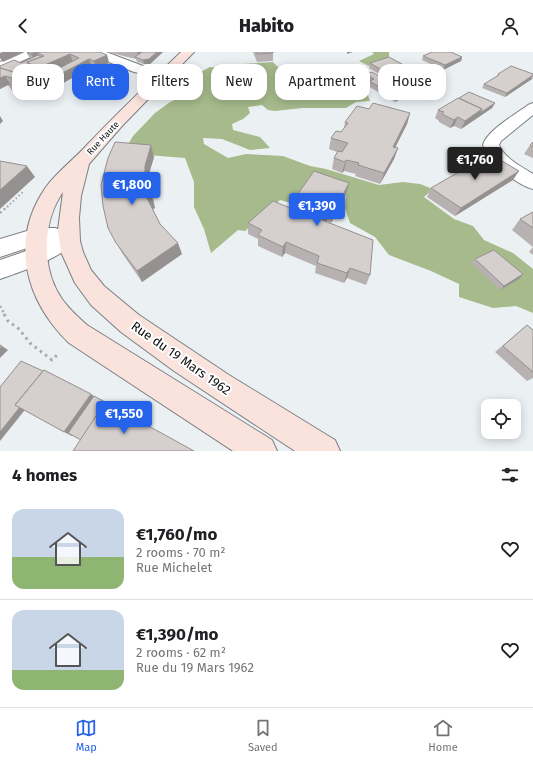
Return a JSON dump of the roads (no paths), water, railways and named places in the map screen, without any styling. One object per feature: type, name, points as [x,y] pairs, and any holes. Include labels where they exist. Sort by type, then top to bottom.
[{"type":"main road","name":"Rue Haute","points":[[176,64],[188,52]]},
{"type":"main road","name":"Rue Haute","points":[[37,246],[44,209],[49,198],[64,178],[139,100]]},
{"type":"main road","name":"Rue du 19 Mars 1962","points":[[80,163],[68,212],[68,237],[77,264],[91,288],[100,298],[130,323],[207,378],[324,451]]},
{"type":"main road","points":[[37,246],[40,278],[43,287],[56,314],[65,324],[261,451]]},
{"type":"street","points":[[0,67],[31,52]]},
{"type":"street","points":[[95,52],[137,68]]},
{"type":"street","points":[[533,108],[493,139],[491,144],[494,152],[499,158],[533,182]]},
{"type":"street","points":[[0,248],[37,246],[68,237]]},
{"type":"street","points":[[0,270],[37,246]]}]
